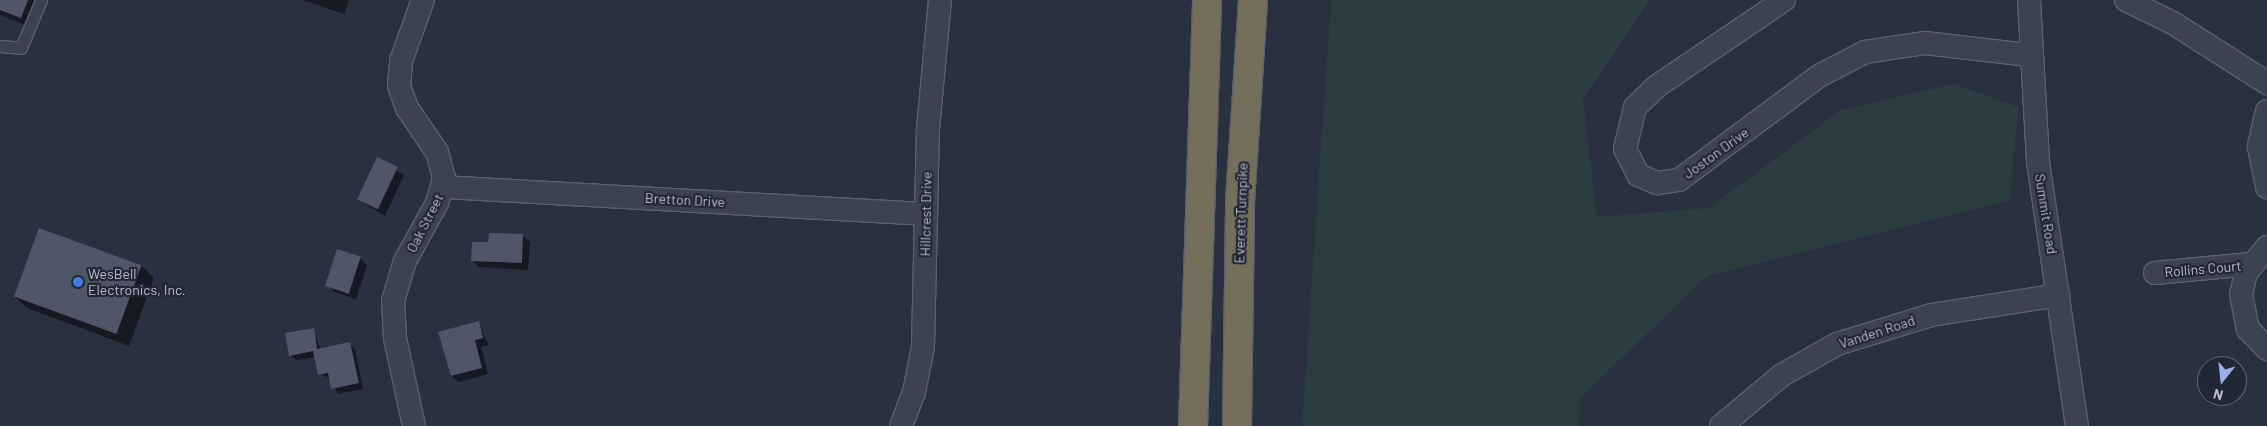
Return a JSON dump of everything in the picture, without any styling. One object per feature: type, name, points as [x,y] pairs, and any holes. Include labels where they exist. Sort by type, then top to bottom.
[{"type":"highway","points":[[1193,426],[1206,0]]},
{"type":"highway","name":"Everett Turnpike","points":[[1237,426],[1240,202],[1253,0]]},
{"type":"street","name":"Oak Street","points":[[414,426],[395,338],[393,301],[405,261],[443,187],[437,152],[407,108],[399,86],[401,62],[423,0]]},
{"type":"street","name":"Hillcrest Drive","points":[[901,426],[920,369],[928,129],[940,0]]},
{"type":"street","name":"Joston Drive","points":[[1784,0],[1657,86],[1635,107],[1625,149],[1638,175],[1657,183],[1679,180],[1807,85],[1865,52],[1925,43],[2029,55]]},
{"type":"street","name":"Summit Road","points":[[2028,0],[2029,55],[2038,162],[2077,426]]},
{"type":"street","points":[[2126,0],[2173,23],[2267,83]]},
{"type":"street","points":[[2267,111],[2259,147],[2267,187]]},
{"type":"street","name":"Bretton Drive","points":[[443,187],[926,214]]},
{"type":"street","points":[[2267,248],[2252,264],[2243,282],[2242,306],[2248,330],[2267,348]]},
{"type":"street","name":"Rollins Court","points":[[2155,273],[2252,264]]},
{"type":"street","name":"Vanden Road","points":[[1721,426],[1782,375],[1837,344],[1931,315],[2058,295]]},
{"type":"lane","points":[[0,46],[22,48],[41,0]]},
{"type":"shaded area","points":[[1331,0],[1650,0],[1583,99],[1597,217],[1709,208],[1841,110],[1954,84],[2018,107],[2010,200],[1707,276],[1580,398],[1579,426],[1302,426]]},
{"type":"building","points":[[0,0],[28,0],[21,18],[0,10]]},
{"type":"building","points":[[377,157],[398,167],[378,209],[357,200]]},
{"type":"building","name":"WesBell Electronics, Inc.","points":[[39,228],[141,265],[116,334],[14,297]]},
{"type":"building","points":[[489,233],[523,234],[522,263],[471,261],[472,242],[488,242]]},
{"type":"building","points":[[337,249],[361,257],[349,294],[325,286]]},
{"type":"building","points":[[479,321],[483,338],[475,340],[482,368],[451,376],[438,332]]},
{"type":"building","points":[[314,328],[317,349],[350,342],[359,383],[331,389],[328,373],[318,375],[313,351],[289,356],[285,333]]},
{"type":"place","name":"WesBell Electronics, Inc.","points":[[78,282]]}]
